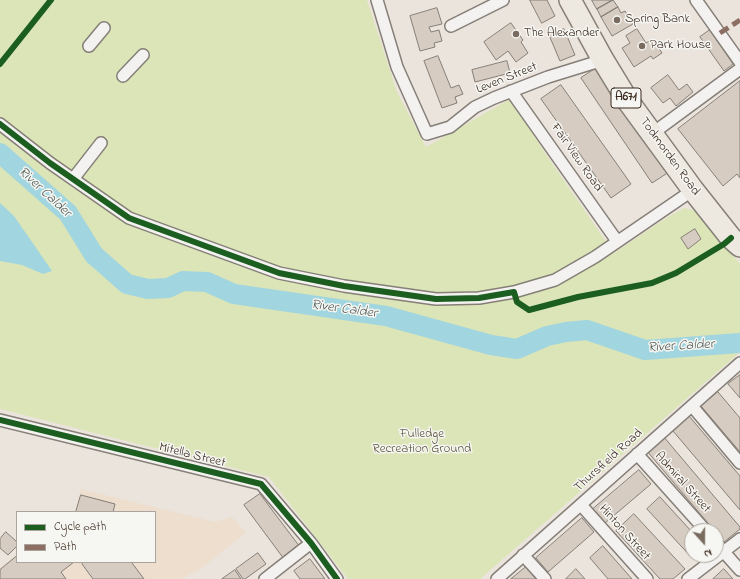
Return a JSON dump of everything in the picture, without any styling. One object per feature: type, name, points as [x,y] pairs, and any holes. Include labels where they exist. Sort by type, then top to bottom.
[{"type":"highway","name":"Todmorden Road","points":[[570,0],[603,60],[628,101],[653,133],[693,190],[731,238],[740,246]]},
{"type":"street","name":"Leven Street","points":[[377,0],[397,67],[427,134],[450,127],[475,107],[511,91],[548,77],[603,60]]},
{"type":"street","points":[[451,26],[503,0]]},
{"type":"street","points":[[696,0],[740,62]]},
{"type":"street","points":[[89,46],[104,28]]},
{"type":"street","points":[[123,76],[143,55]]},
{"type":"street","points":[[653,133],[740,68]]},
{"type":"street","name":"Fair View Road","points":[[511,91],[617,241]]},
{"type":"street","points":[[0,124],[73,179],[129,218],[279,273],[344,286],[436,299],[479,298],[514,292],[555,280],[595,258],[617,241],[693,190]]},
{"type":"street","points":[[73,179],[101,143]]},
{"type":"street","name":"Thursfield Road","points":[[497,579],[740,363]]},
{"type":"street","points":[[692,406],[740,463]]},
{"type":"street","name":"Mitella Street","points":[[0,420],[261,484],[311,543],[337,579]]},
{"type":"street","name":"Admiral Street","points":[[637,454],[699,523]]},
{"type":"street","name":"Hinton Street","points":[[581,505],[647,579]]},
{"type":"street","points":[[740,539],[724,552],[740,570]]},
{"type":"street","points":[[265,579],[311,543]]},
{"type":"street","points":[[523,555],[545,579]]},
{"type":"street","points":[[688,579],[709,563]]},
{"type":"shaded area","points":[[81,489],[215,522],[232,517],[246,533],[196,572],[193,572],[183,579],[0,579],[0,568],[16,555],[16,563],[156,563],[156,511],[75,511]]},
{"type":"green space","name":"Fulledge Recreation Ground","points":[[0,0],[367,0],[397,92],[426,147],[510,99],[549,159],[614,253],[663,220],[684,208],[697,211],[740,264],[740,352],[480,579],[348,579],[269,477],[0,409]]},
{"type":"water","points":[[0,203],[14,216],[52,271],[43,274],[22,265],[0,261]]},
{"type":"building","points":[[530,0],[547,0],[555,16],[542,23]]},
{"type":"building","points":[[592,0],[613,0],[597,9]]},
{"type":"building","points":[[613,0],[618,7],[601,17],[597,9]]},
{"type":"building","name":"Spring Bank","points":[[618,7],[621,13],[625,11],[633,24],[612,36],[601,17]]},
{"type":"building","points":[[437,8],[442,24],[429,27],[431,32],[439,30],[442,41],[434,43],[435,47],[420,51],[410,16]]},
{"type":"building","points":[[511,23],[523,40],[521,42],[528,53],[516,62],[508,51],[496,60],[484,42]]},
{"type":"building","points":[[564,29],[575,55],[560,61],[549,35]]},
{"type":"building","name":"Park House","points":[[637,29],[646,43],[653,39],[662,53],[653,59],[651,56],[634,67],[622,48],[630,43],[626,36]]},
{"type":"building","points":[[710,30],[733,64],[724,71],[700,37]]},
{"type":"building","points":[[438,56],[451,88],[459,85],[463,94],[455,97],[457,103],[442,108],[424,61]]},
{"type":"building","points":[[507,61],[510,73],[475,82],[472,70]]},
{"type":"building","points":[[598,67],[669,172],[652,183],[581,78]]},
{"type":"building","points":[[668,75],[679,90],[687,84],[693,92],[676,106],[670,98],[663,103],[651,88]]},
{"type":"building","points":[[740,81],[740,178],[737,174],[723,186],[678,129]]},
{"type":"building","points":[[561,85],[631,184],[611,198],[541,99]]},
{"type":"building","points":[[695,229],[701,239],[688,249],[681,238]]},
{"type":"building","points":[[740,375],[740,398],[728,384]]},
{"type":"building","points":[[718,392],[740,418],[740,452],[701,406]]},
{"type":"building","points":[[689,416],[740,476],[740,510],[673,431]]},
{"type":"building","points":[[663,436],[740,527],[740,529],[724,542],[724,523],[708,523],[646,450]]},
{"type":"building","points":[[639,470],[651,484],[605,523],[593,509]]},
{"type":"building","points":[[260,494],[300,547],[284,559],[244,505]]},
{"type":"building","points":[[81,495],[115,504],[113,511],[76,511]]},
{"type":"building","points":[[660,497],[684,523],[684,549],[647,509]]},
{"type":"building","points":[[634,514],[685,569],[673,579],[660,579],[616,531]]},
{"type":"building","points":[[582,518],[594,532],[548,572],[536,558]]},
{"type":"building","points":[[6,532],[16,541],[16,547],[8,555],[0,548],[0,539]]},
{"type":"building","points":[[603,546],[632,579],[608,579],[590,558]]},
{"type":"building","points":[[258,553],[266,564],[243,579],[236,569]]},
{"type":"building","points":[[16,557],[16,563],[73,563],[61,572],[66,579],[0,579],[0,570]]},
{"type":"building","points":[[310,559],[325,579],[300,579],[294,571]]},
{"type":"building","points":[[132,563],[144,579],[93,579],[82,564]]},
{"type":"building","points":[[526,567],[536,579],[511,579]]},
{"type":"building","points":[[576,569],[585,579],[566,579]]},
{"type":"building","points":[[724,569],[733,579],[713,579]]},
{"type":"building","points":[[235,570],[241,579],[222,579]]},
{"type":"waterway","name":"River Calder","points":[[0,153],[68,213],[94,255],[127,284],[148,289],[168,288],[183,281],[207,282],[234,294],[386,316],[491,345],[517,349],[547,336],[587,330],[645,350],[740,343]]},
{"type":"marked path","points":[[720,33],[740,20]]},
{"type":"cycle path","points":[[0,64],[51,0]]},
{"type":"cycle path","points":[[0,124],[50,163],[129,218],[279,273],[344,286],[436,299],[479,298],[514,292],[517,302],[529,310],[578,297],[652,283],[676,273],[724,244],[731,238]]},
{"type":"cycle path","points":[[0,420],[261,484],[311,543],[337,579]]},
{"type":"place","name":"Spring Bank","points":[[617,20]]},
{"type":"place","name":"The Alexander","points":[[516,34]]},
{"type":"place","name":"Park House","points":[[642,46]]}]
